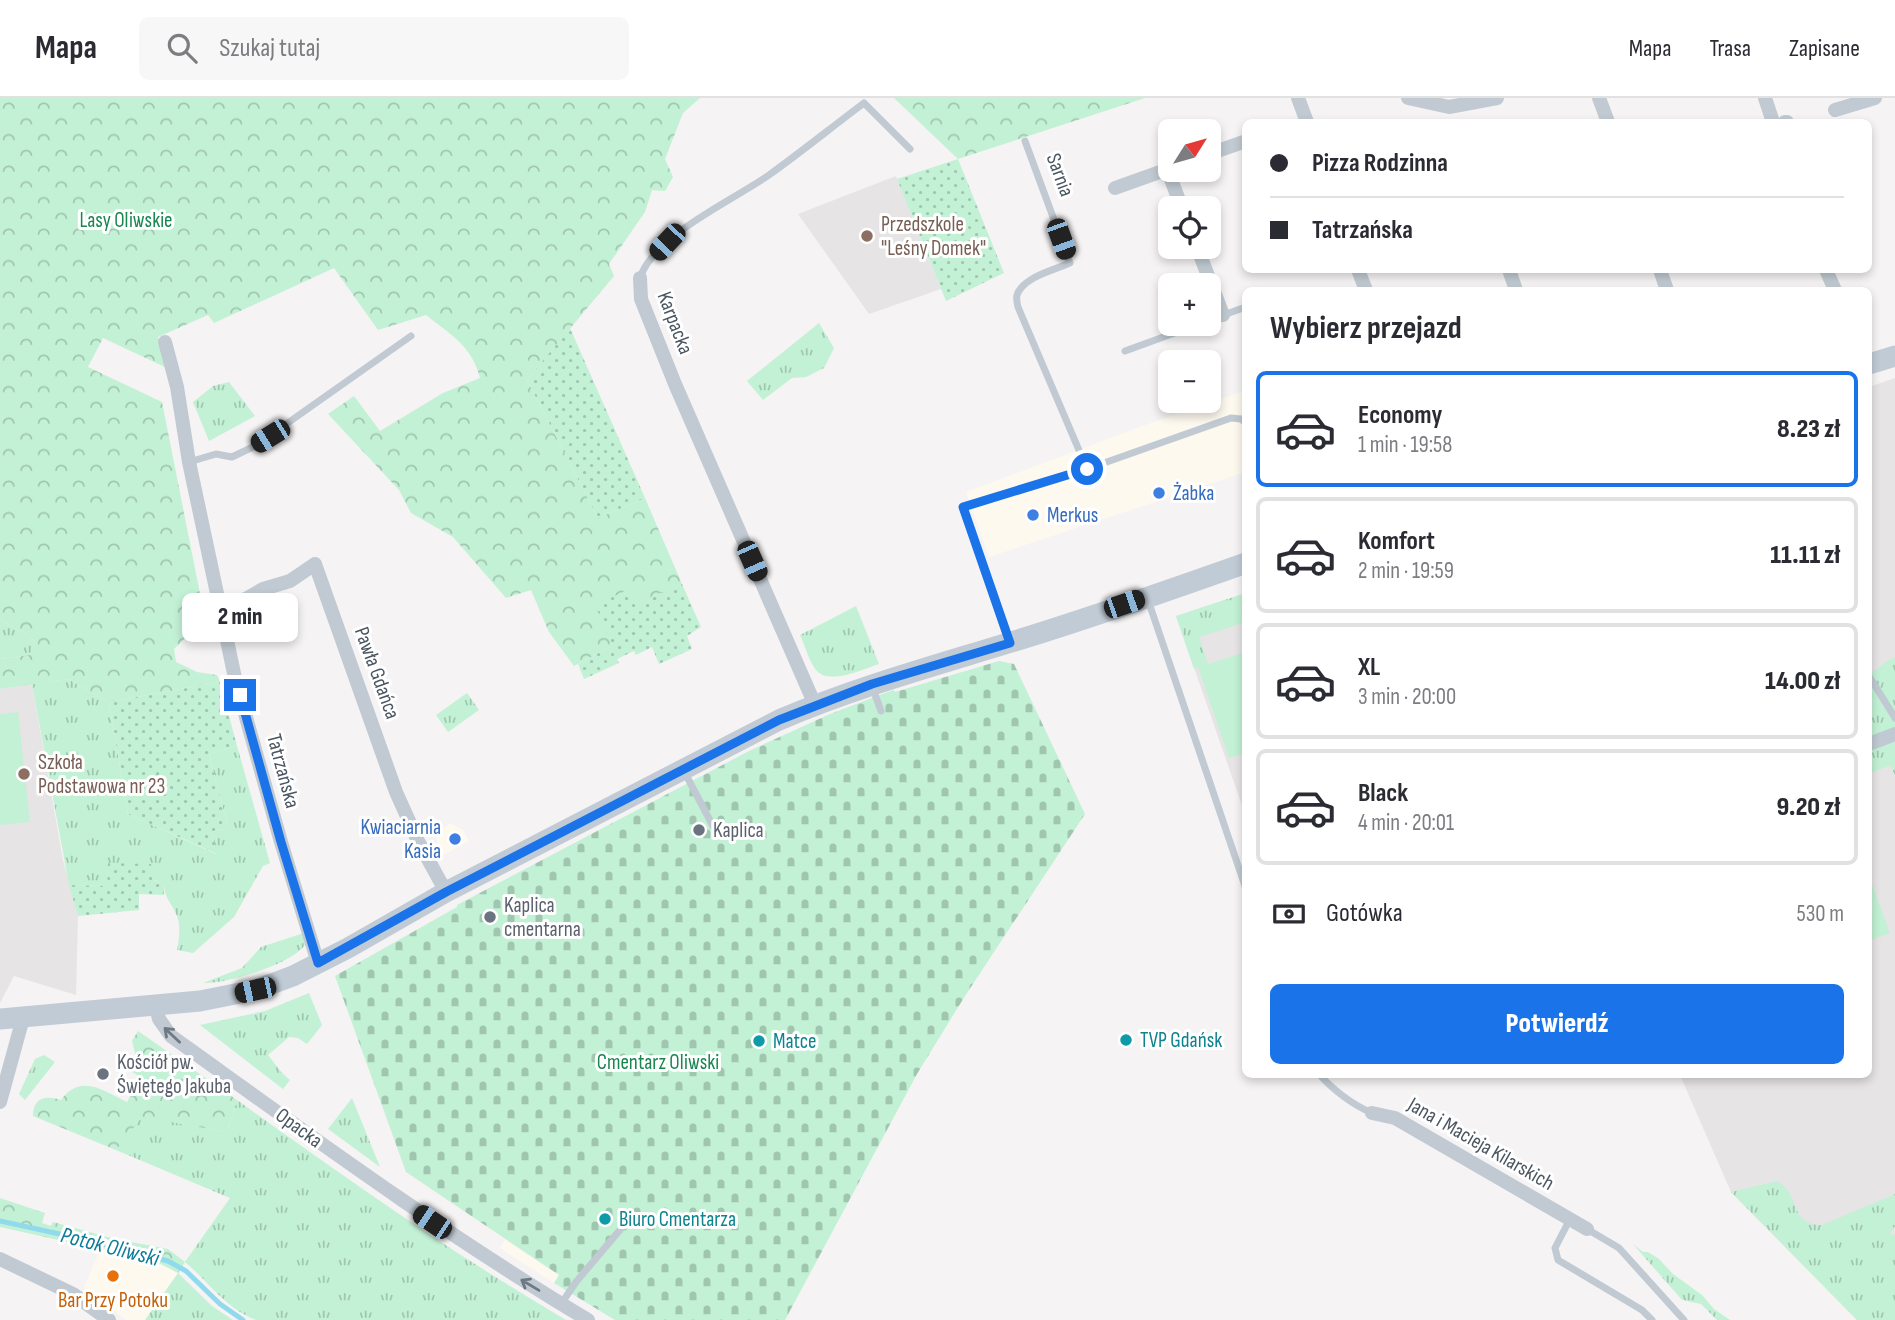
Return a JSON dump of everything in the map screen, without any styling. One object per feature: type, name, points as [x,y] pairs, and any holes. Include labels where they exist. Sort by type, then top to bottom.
[{"type":"street","points":[[1298,98],[1303,119]]},
{"type":"street","points":[[1408,98],[1449,107],[1497,98]]},
{"type":"street","points":[[1599,98],[1607,119]]},
{"type":"street","points":[[1765,98],[1772,119]]},
{"type":"street","points":[[1835,110],[1875,98]]},
{"type":"street","points":[[1449,107],[1454,119]]},
{"type":"street","points":[[1222,149],[1242,142]]},
{"type":"street","points":[[1115,188],[1158,172]]},
{"type":"street","name":"Karpacka","points":[[640,278],[641,299],[675,384],[815,705]]},
{"type":"street","name":"Tatrzańska","points":[[165,342],[177,387],[189,462],[235,678],[318,963]]},
{"type":"street","points":[[1872,363],[1895,356]]},
{"type":"street","name":"Pawła Gdańca","points":[[220,613],[263,589],[290,581],[315,564],[396,792],[418,841],[446,892]]},
{"type":"street","points":[[0,1019],[156,1007],[255,990],[293,976],[446,892],[779,720],[872,684],[1010,643],[1242,564]]},
{"type":"street","points":[[1872,744],[1893,740]]},
{"type":"street","name":"Opacka","points":[[156,1007],[159,1019],[171,1036],[390,1194],[500,1267],[589,1320]]},
{"type":"street","points":[[0,1102],[23,1018]]},
{"type":"street","name":"Jana i Macieja Kilarskich","points":[[1372,1113],[1395,1118],[1587,1229]]},
{"type":"street","points":[[0,1259],[73,1294],[109,1320]]},
{"type":"lane","name":"Karpacka","points":[[640,278],[643,268],[667,242],[768,176],[864,103],[910,149]]},
{"type":"lane","name":"Sarnia","points":[[1025,141],[1070,263],[1032,279],[1017,295],[1017,307],[1087,469]]},
{"type":"lane","points":[[1221,315],[1242,308]]},
{"type":"lane","points":[[189,462],[216,454],[232,457],[255,446],[411,336]]},
{"type":"lane","points":[[1125,351],[1166,336]]},
{"type":"lane","points":[[1010,643],[963,507],[1087,469],[1231,418],[1242,420]]},
{"type":"lane","points":[[1147,596],[1242,878]]},
{"type":"lane","points":[[1872,681],[1895,719]]},
{"type":"lane","points":[[872,684],[881,711]]},
{"type":"lane","points":[[683,770],[714,828]]},
{"type":"lane","name":"Jana i Macieja Kilarskich","points":[[1322,1078],[1329,1086],[1372,1113]]},
{"type":"lane","points":[[561,1304],[630,1218]]},
{"type":"lane","points":[[1570,1219],[1556,1244],[1558,1260],[1642,1310],[1652,1320]]},
{"type":"lane","points":[[1587,1229],[1619,1248],[1684,1320]]},
{"type":"shaded area","name":"Przedszkole \"Leśny Domek\"","points":[[896,176],[941,289],[869,314],[798,214]]},
{"type":"shaded area","points":[[1895,378],[1895,1320],[1857,1320],[1731,1192],[1681,1078],[1872,1078],[1872,386]]},
{"type":"shaded area","points":[[1241,392],[1242,394],[1242,473],[989,557],[966,492],[1180,413],[1221,413],[1221,399]]},
{"type":"shaded area","points":[[1242,594],[1242,806],[1176,616]]},
{"type":"shaded area","name":"Szkoła Podstawowa nr 23","points":[[32,684],[63,860],[78,916],[76,995],[14,976],[0,1003],[0,689]]},
{"type":"shaded area","points":[[450,823],[463,830],[469,841],[443,855],[437,845],[437,833]]},
{"type":"shaded area","points":[[505,1240],[559,1275],[554,1283],[500,1248]]},
{"type":"shaded area","points":[[100,1250],[158,1263],[178,1273],[145,1320],[126,1320],[84,1287]]},
{"type":"green space","name":"Lasy Oliwskie","points":[[0,98],[700,98],[683,113],[665,159],[673,177],[665,191],[652,190],[645,212],[609,264],[614,276],[527,380],[598,518],[645,498],[682,584],[636,604],[612,646],[574,666],[549,632],[531,590],[506,598],[453,537],[411,513],[399,490],[328,414],[354,396],[380,431],[443,393],[480,378],[466,349],[426,315],[378,330],[334,268],[214,323],[208,315],[158,337],[167,368],[103,338],[88,367],[162,402],[205,619],[174,649],[176,662],[197,672],[217,675],[220,682],[109,702],[68,679],[0,689],[0,659],[30,655],[35,641],[0,619]]},
{"type":"green space","points":[[894,98],[1145,98],[958,159]]},
{"type":"green space","points":[[958,159],[1004,273],[946,301],[897,179]]},
{"type":"green space","points":[[819,323],[834,348],[824,368],[806,377],[792,378],[763,400],[747,381]]},
{"type":"green space","points":[[570,328],[645,498],[598,518],[527,380]]},
{"type":"green space","points":[[229,382],[255,416],[209,441],[193,402],[213,386]]},
{"type":"green space","points":[[682,584],[701,627],[687,636],[692,649],[659,664],[652,647],[636,655],[634,651],[617,659],[619,663],[584,679],[578,664],[612,646],[596,605],[629,589],[636,603]]},
{"type":"green space","points":[[1242,594],[1242,623],[1199,637],[1208,664],[1194,669],[1176,616]]},
{"type":"green space","points":[[856,606],[879,664],[846,675],[822,675],[811,662],[800,635]]},
{"type":"green space","points":[[0,619],[35,641],[30,655],[0,659]]},
{"type":"green space","points":[[1242,653],[1242,754],[1229,758],[1198,667]]},
{"type":"green space","points":[[1895,657],[1895,775],[1890,765],[1872,773],[1872,672]]},
{"type":"green space","name":"Cmentarz Oliwski","points":[[999,661],[1014,664],[1085,814],[917,1074],[785,1320],[615,1320],[554,1283],[559,1275],[406,1172],[335,976],[457,905],[749,751],[830,714],[885,693]]},
{"type":"green space","points":[[68,679],[109,702],[128,814],[216,854],[212,832],[228,828],[209,754],[237,746],[270,863],[263,866],[234,917],[193,953],[177,950],[178,920],[164,884],[108,863],[108,886],[69,885],[32,684]]},
{"type":"green space","points":[[220,682],[237,746],[209,754],[228,828],[212,832],[217,854],[128,814],[109,702]]},
{"type":"green space","points":[[467,693],[479,710],[448,732],[436,715]]},
{"type":"green space","points":[[18,712],[30,822],[0,825],[0,714]]},
{"type":"green space","points":[[108,863],[151,864],[153,880],[164,884],[164,895],[139,894],[139,910],[78,916],[69,885],[107,886]]},
{"type":"green space","points":[[1872,884],[1890,933],[1872,940]]},
{"type":"green space","points":[[304,933],[305,945],[286,960],[241,977],[203,983],[242,968],[261,947]]},
{"type":"green space","points":[[309,993],[322,1025],[307,1044],[298,1038],[289,1037],[268,1055],[290,1080],[283,1089],[200,1025],[265,1011]]},
{"type":"green space","points":[[138,1031],[237,1100],[227,1132],[142,1117],[116,1150],[33,1116],[38,1101],[46,1098],[61,1100],[76,1087],[101,1089],[127,1102],[141,1077],[130,1071],[136,1057],[132,1041]]},
{"type":"green space","points":[[44,1055],[55,1062],[25,1100],[19,1094],[35,1059]]},
{"type":"green space","points":[[352,1098],[380,1167],[328,1129]]},
{"type":"green space","points":[[237,1100],[399,1214],[566,1320],[256,1320],[235,1309],[185,1262],[230,1198],[116,1150],[141,1116],[227,1132]]},
{"type":"green space","points":[[1777,1181],[1789,1193],[1799,1214],[1811,1224],[1822,1225],[1895,1194],[1895,1226],[1890,1234],[1895,1235],[1895,1320],[1857,1320],[1731,1192]]},
{"type":"green space","points":[[0,1198],[45,1213],[42,1223],[51,1226],[53,1222],[115,1239],[168,1249],[185,1262],[178,1273],[144,1259],[0,1227]]},
{"type":"green space","points":[[1633,1244],[1659,1259],[1673,1274],[1730,1320],[1717,1320],[1701,1304],[1682,1300]]},
{"type":"green space","points":[[178,1273],[212,1306],[233,1320],[145,1320]]},
{"type":"waterway","name":"Potok Oliwski","points":[[0,1221],[168,1261],[186,1271],[220,1304],[243,1320]]},
{"type":"place","name":"Przedszkole \"Leśny Domek\"","points":[[867,236]]},
{"type":"place","name":"Żabka","points":[[1159,493]]},
{"type":"place","name":"Merkus","points":[[1033,515]]},
{"type":"place","name":"Szkoła Podstawowa nr 23","points":[[24,774]]},
{"type":"place","name":"Kaplica","points":[[699,830]]},
{"type":"place","name":"Kwiaciarnia Kasia","points":[[455,839]]},
{"type":"place","name":"Kaplica cmentarna","points":[[490,917]]},
{"type":"place","name":"TVP Gdańsk","points":[[1126,1040]]},
{"type":"place","name":"Matce","points":[[759,1041]]},
{"type":"place","name":"Kościół pw. Świętego Jakuba","points":[[103,1074]]},
{"type":"place","name":"Biuro Cmentarza","points":[[605,1219]]},
{"type":"place","name":"Bar Przy Potoku","points":[[113,1276]]},
{"type":"route","points":[[240,695],[318,963],[446,892],[779,720],[910,671],[1010,643],[963,507],[1087,469]]}]
